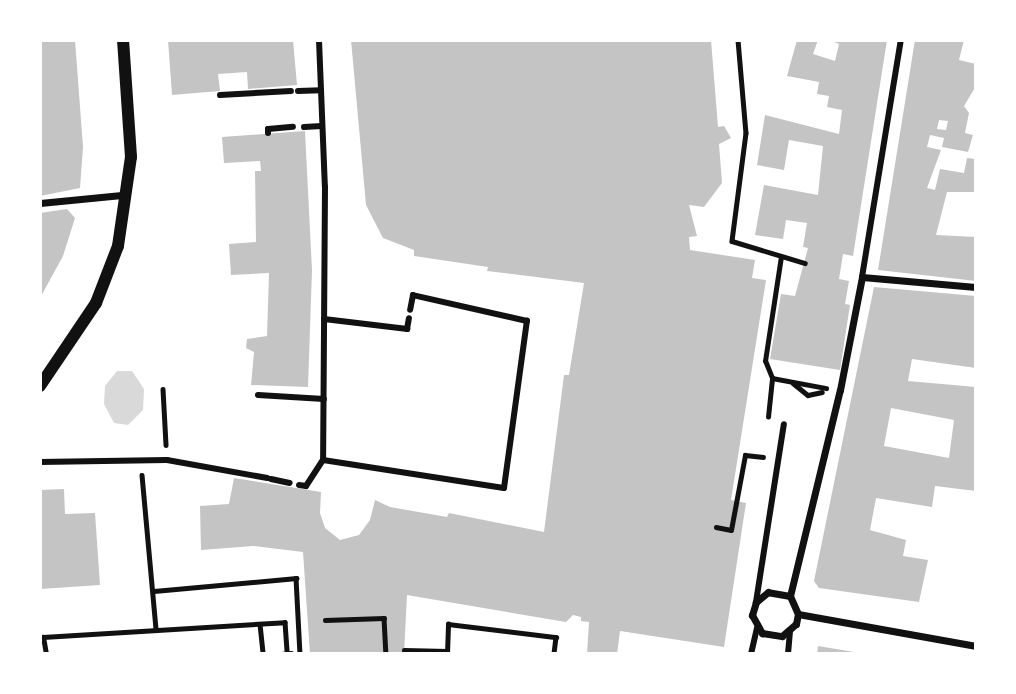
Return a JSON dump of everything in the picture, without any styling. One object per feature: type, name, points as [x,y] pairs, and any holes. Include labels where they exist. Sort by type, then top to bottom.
[{"type":"street","points":[[40,386],[81,331],[108,278],[118,246],[122,195],[131,139],[123,40]]},
{"type":"street","points":[[303,486],[323,460],[324,319],[319,40]]},
{"type":"street","points":[[798,614],[790,597],[840,390],[862,277],[901,40]]},
{"type":"street","points":[[220,95],[321,89]]},
{"type":"street","points":[[304,127],[322,126]]},
{"type":"street","points":[[268,134],[268,129],[293,127]]},
{"type":"street","points":[[40,203],[122,195]]},
{"type":"street","points":[[862,277],[976,287]]},
{"type":"street","points":[[323,460],[504,488],[527,321],[412,295],[410,310]]},
{"type":"street","points":[[324,319],[407,329],[409,318]]},
{"type":"street","points":[[258,395],[324,399]]},
{"type":"street","points":[[751,654],[757,628],[752,615],[783,424]]},
{"type":"street","points":[[40,462],[167,460],[290,483]]},
{"type":"street","points":[[756,602],[776,591],[790,597]]},
{"type":"street","points":[[789,654],[790,631],[798,614]]},
{"type":"street","points":[[798,614],[976,646]]},
{"type":"street","points":[[757,628],[775,637],[790,631]]},
{"type":"path","points":[[738,40],[746,133],[732,242],[805,263]]},
{"type":"path","points":[[768,412],[772,378],[764,366],[781,257]]},
{"type":"path","points":[[772,378],[834,389]]},
{"type":"path","points":[[792,382],[808,395],[817,391]]},
{"type":"path","points":[[163,390],[166,446]]},
{"type":"path","points":[[716,527],[731,530],[745,455],[778,458]]},
{"type":"path","points":[[141,460],[156,629]]},
{"type":"path","points":[[154,591],[296,578],[300,654]]},
{"type":"path","points":[[325,620],[384,618],[386,654]]},
{"type":"path","points":[[46,654],[43,637],[287,622],[288,654],[281,654]]},
{"type":"path","points":[[260,624],[263,654]]},
{"type":"path","points":[[404,650],[447,652],[448,624],[556,637],[554,654]]},
{"type":"shaded area","points":[[117,371],[132,371],[144,389],[143,410],[128,425],[114,423],[104,404],[105,386]]},
{"type":"building","points":[[40,40],[75,40],[83,147],[80,188],[40,196]]},
{"type":"building","points":[[168,40],[293,40],[297,85],[248,89],[247,72],[218,74],[220,91],[172,95]]},
{"type":"building","points":[[351,40],[711,40],[718,127],[724,126],[731,138],[719,144],[722,183],[704,207],[689,205],[697,236],[689,237],[690,250],[755,260],[752,278],[766,280],[731,500],[746,503],[724,647],[620,631],[617,654],[587,654],[589,622],[581,621],[581,617],[573,615],[566,622],[407,595],[404,654],[310,654],[303,552],[253,546],[201,550],[200,506],[229,504],[234,478],[321,492],[320,513],[325,528],[340,540],[359,535],[370,520],[375,500],[390,507],[447,517],[449,513],[544,532],[564,375],[569,375],[584,283],[487,271],[488,267],[414,256],[414,250],[383,238],[366,205]]},
{"type":"building","points":[[797,40],[818,40],[813,54],[835,61],[839,44],[829,40],[887,40],[853,256],[843,254],[839,279],[849,281],[845,304],[850,305],[840,370],[770,359],[781,294],[795,296],[808,248],[803,247],[807,223],[786,220],[783,239],[755,235],[764,185],[818,195],[823,146],[789,140],[784,170],[757,165],[765,115],[839,134],[842,110],[827,107],[829,96],[817,94],[819,82],[787,76]]},
{"type":"building","points":[[915,40],[964,40],[959,60],[976,64],[976,86],[964,106],[969,113],[965,133],[973,135],[968,152],[942,147],[944,138],[930,135],[927,147],[941,150],[927,188],[935,190],[940,169],[964,173],[967,158],[976,159],[976,192],[947,192],[936,235],[976,237],[976,281],[878,270]],"holes":[[[939,120],[948,121],[946,130],[937,129]]]},
{"type":"building","points":[[305,131],[312,270],[308,387],[251,385],[254,352],[246,348],[247,339],[267,336],[269,273],[231,275],[229,244],[256,242],[255,171],[261,171],[260,161],[224,163],[222,137]]},
{"type":"building","points":[[67,209],[75,218],[63,256],[40,298],[40,213]]},
{"type":"building","points":[[874,287],[976,296],[976,368],[912,359],[908,381],[976,387],[976,491],[935,486],[932,507],[876,498],[870,530],[906,540],[903,556],[928,560],[919,602],[819,588],[814,581]],"holes":[[[891,408],[954,420],[949,458],[884,446]]]},
{"type":"building","points":[[64,489],[65,514],[95,513],[100,585],[40,589],[40,490]]},
{"type":"building","points":[[818,646],[854,652],[854,654],[817,654]]}]
